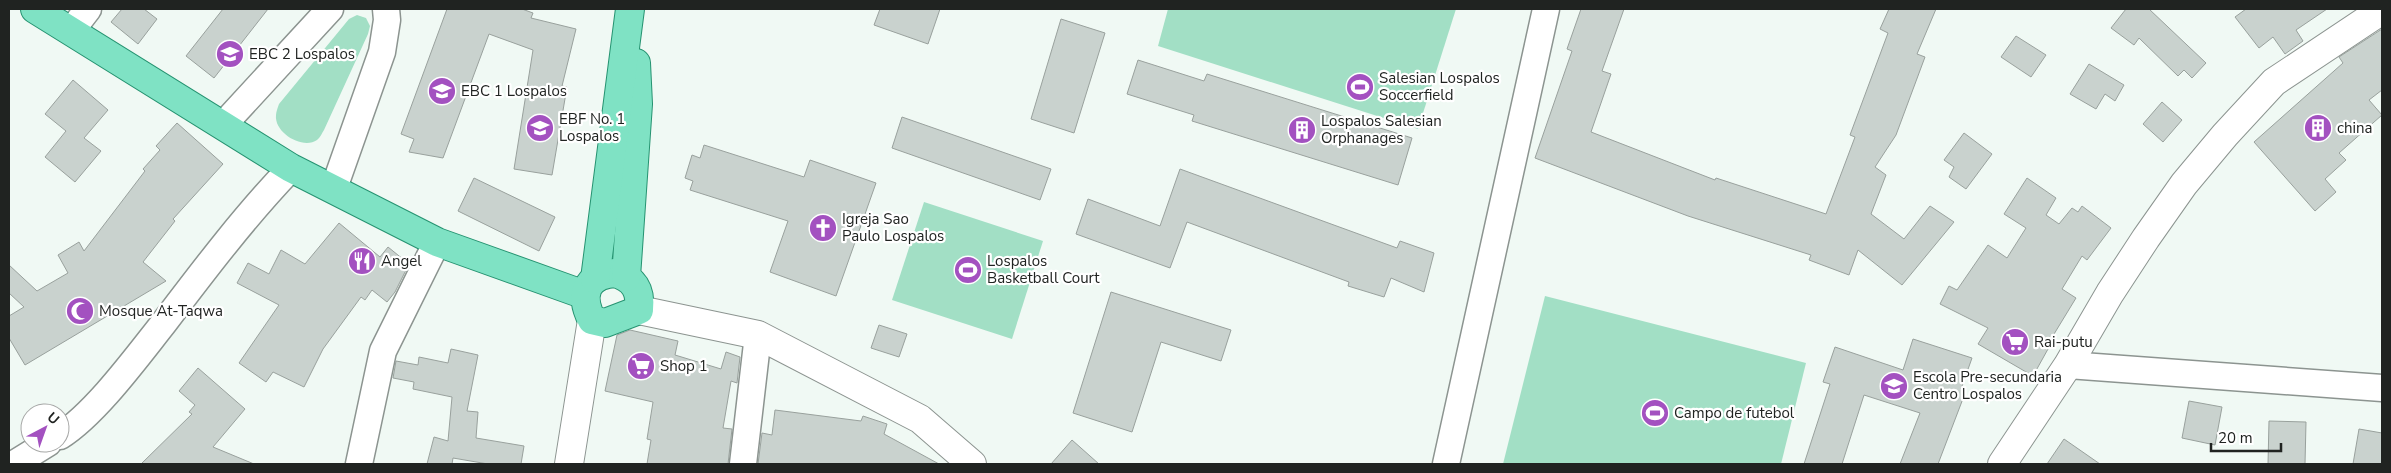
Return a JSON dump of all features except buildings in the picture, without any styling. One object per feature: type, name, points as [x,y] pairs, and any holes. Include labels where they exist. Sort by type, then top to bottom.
[{"type":"main road","points":[[36,9],[224,124],[291,168],[334,188],[436,242],[594,304],[638,310],[640,298],[636,286],[626,277],[616,273],[604,274],[594,304]]},
{"type":"main road","points":[[626,277],[638,104],[632,9]]},
{"type":"main road","points":[[594,304],[632,9]]},
{"type":"street","points":[[71,31],[88,9]]},
{"type":"street","points":[[224,124],[330,9]]},
{"type":"street","points":[[334,188],[382,52],[387,20],[386,9]]},
{"type":"street","points":[[1446,464],[1546,9]]},
{"type":"street","points":[[2002,464],[2068,366],[2110,293],[2146,238],[2184,184],[2225,135],[2274,82],[2382,10]]},
{"type":"street","points":[[70,430],[76,426],[137,357],[252,209],[291,168]]},
{"type":"street","points":[[359,464],[383,351],[436,242]]},
{"type":"street","points":[[569,464],[594,304]]},
{"type":"street","points":[[583,464],[594,304]]},
{"type":"street","points":[[638,310],[758,335],[920,418],[972,464]]},
{"type":"street","points":[[743,464],[758,335]]},
{"type":"street","points":[[2068,366],[2382,388]]},
{"type":"street","points":[[14,464],[32,453]]},
{"type":"green space","name":"Salesian Lospalos Soccerfield","points":[[1168,9],[1456,9],[1418,129],[1158,46]]},
{"type":"green space","points":[[357,15],[366,18],[370,26],[368,34],[324,130],[318,139],[311,143],[304,143],[290,138],[284,133],[277,122],[276,114],[279,104],[349,19]]},
{"type":"green space","name":"Lospalos Basketball Court","points":[[924,202],[1043,241],[1012,339],[892,300]]},
{"type":"green space","name":"Campo de futebol","points":[[1545,296],[1806,363],[1781,464],[1503,464]]},
{"type":"place","name":"EBC 2 Lospalos","points":[[230,54]]},
{"type":"place","name":"Salesian Lospalos Soccerfield","points":[[1360,87]]},
{"type":"place","name":"EBC 1 Lospalos","points":[[442,91]]},
{"type":"place","name":"EBF No. 1 Lospalos","points":[[540,128]]},
{"type":"place","name":"china","points":[[2318,128]]},
{"type":"place","name":"Lospalos Salesian Orphanages","points":[[1302,130]]},
{"type":"place","name":"Igreja Sao Paulo Lospalos","points":[[823,228]]},
{"type":"place","name":"Angel","points":[[362,261]]},
{"type":"place","name":"Lospalos Basketball Court","points":[[968,270]]},
{"type":"place","name":"Mosque At-Taqwa","points":[[80,311]]},
{"type":"place","name":"Rai-putu","points":[[2015,342]]},
{"type":"place","name":"Shop 1","points":[[641,366]]},
{"type":"place","name":"Escola Pre-secundaria Centro Lospalos","points":[[1894,386]]},
{"type":"place","name":"Campo de futebol","points":[[1655,413]]}]
